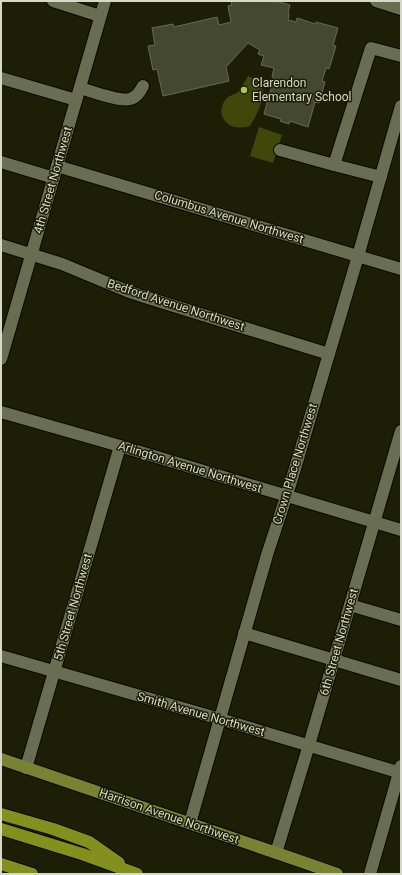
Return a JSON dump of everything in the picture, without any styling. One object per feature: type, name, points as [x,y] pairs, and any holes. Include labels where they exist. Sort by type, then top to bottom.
[{"type":"highway","points":[[1,814],[53,829],[89,842],[134,873]]},
{"type":"highway","points":[[1,829],[82,854],[134,873]]},
{"type":"highway","points":[[1,864],[32,874]]},
{"type":"main road","name":"Harrison Avenue Northwest","points":[[1,759],[337,874]]},
{"type":"street","points":[[53,1],[100,16]]},
{"type":"street","name":"4th Street Northwest","points":[[1,359],[5,330],[31,254],[105,1]]},
{"type":"street","points":[[377,1],[401,9]]},
{"type":"street","points":[[334,165],[371,48],[401,56]]},
{"type":"street","points":[[1,78],[78,94],[129,100],[139,94],[143,86]]},
{"type":"street","name":"Crown Place Northwest","points":[[190,823],[244,633],[267,555],[291,482],[401,106]]},
{"type":"street","points":[[280,150],[381,177]]},
{"type":"street","points":[[1,162],[54,178]]},
{"type":"street","name":"Columbus Avenue Northwest","points":[[57,166],[401,269]]},
{"type":"street","name":"Bedford Avenue Northwest","points":[[1,245],[62,264],[139,295],[329,354]]},
{"type":"street","name":"Arlington Avenue Northwest","points":[[1,412],[401,530]]},
{"type":"street","name":"6th Street Northwest","points":[[276,853],[401,431]]},
{"type":"street","name":"5th Street Northwest","points":[[26,768],[120,446]]},
{"type":"street","points":[[350,605],[401,620]]},
{"type":"street","points":[[244,633],[401,680]]},
{"type":"street","name":"Smith Avenue Northwest","points":[[1,656],[400,770]]},
{"type":"street","points":[[370,874],[400,770]]},
{"type":"green space","points":[[248,76],[259,81],[263,90],[261,104],[250,126],[241,128],[235,127],[224,120],[221,110],[227,98],[238,92]]},
{"type":"green space","points":[[259,127],[282,135],[273,163],[250,156]]},
{"type":"building","points":[[231,1],[276,1],[290,5],[288,20],[296,22],[297,18],[315,24],[316,22],[338,28],[333,45],[336,46],[329,69],[326,68],[322,81],[325,82],[319,103],[315,102],[308,127],[290,121],[289,124],[280,121],[281,119],[264,114],[274,78],[272,77],[274,68],[261,65],[264,56],[258,54],[260,50],[248,43],[226,67],[229,81],[163,96],[157,69],[153,70],[148,46],[155,45],[152,28],[173,24],[174,27],[217,17],[219,25],[231,22],[228,6],[232,5]]},
{"type":"place","name":"Clarendon Elementary School","points":[[244,90]]}]
